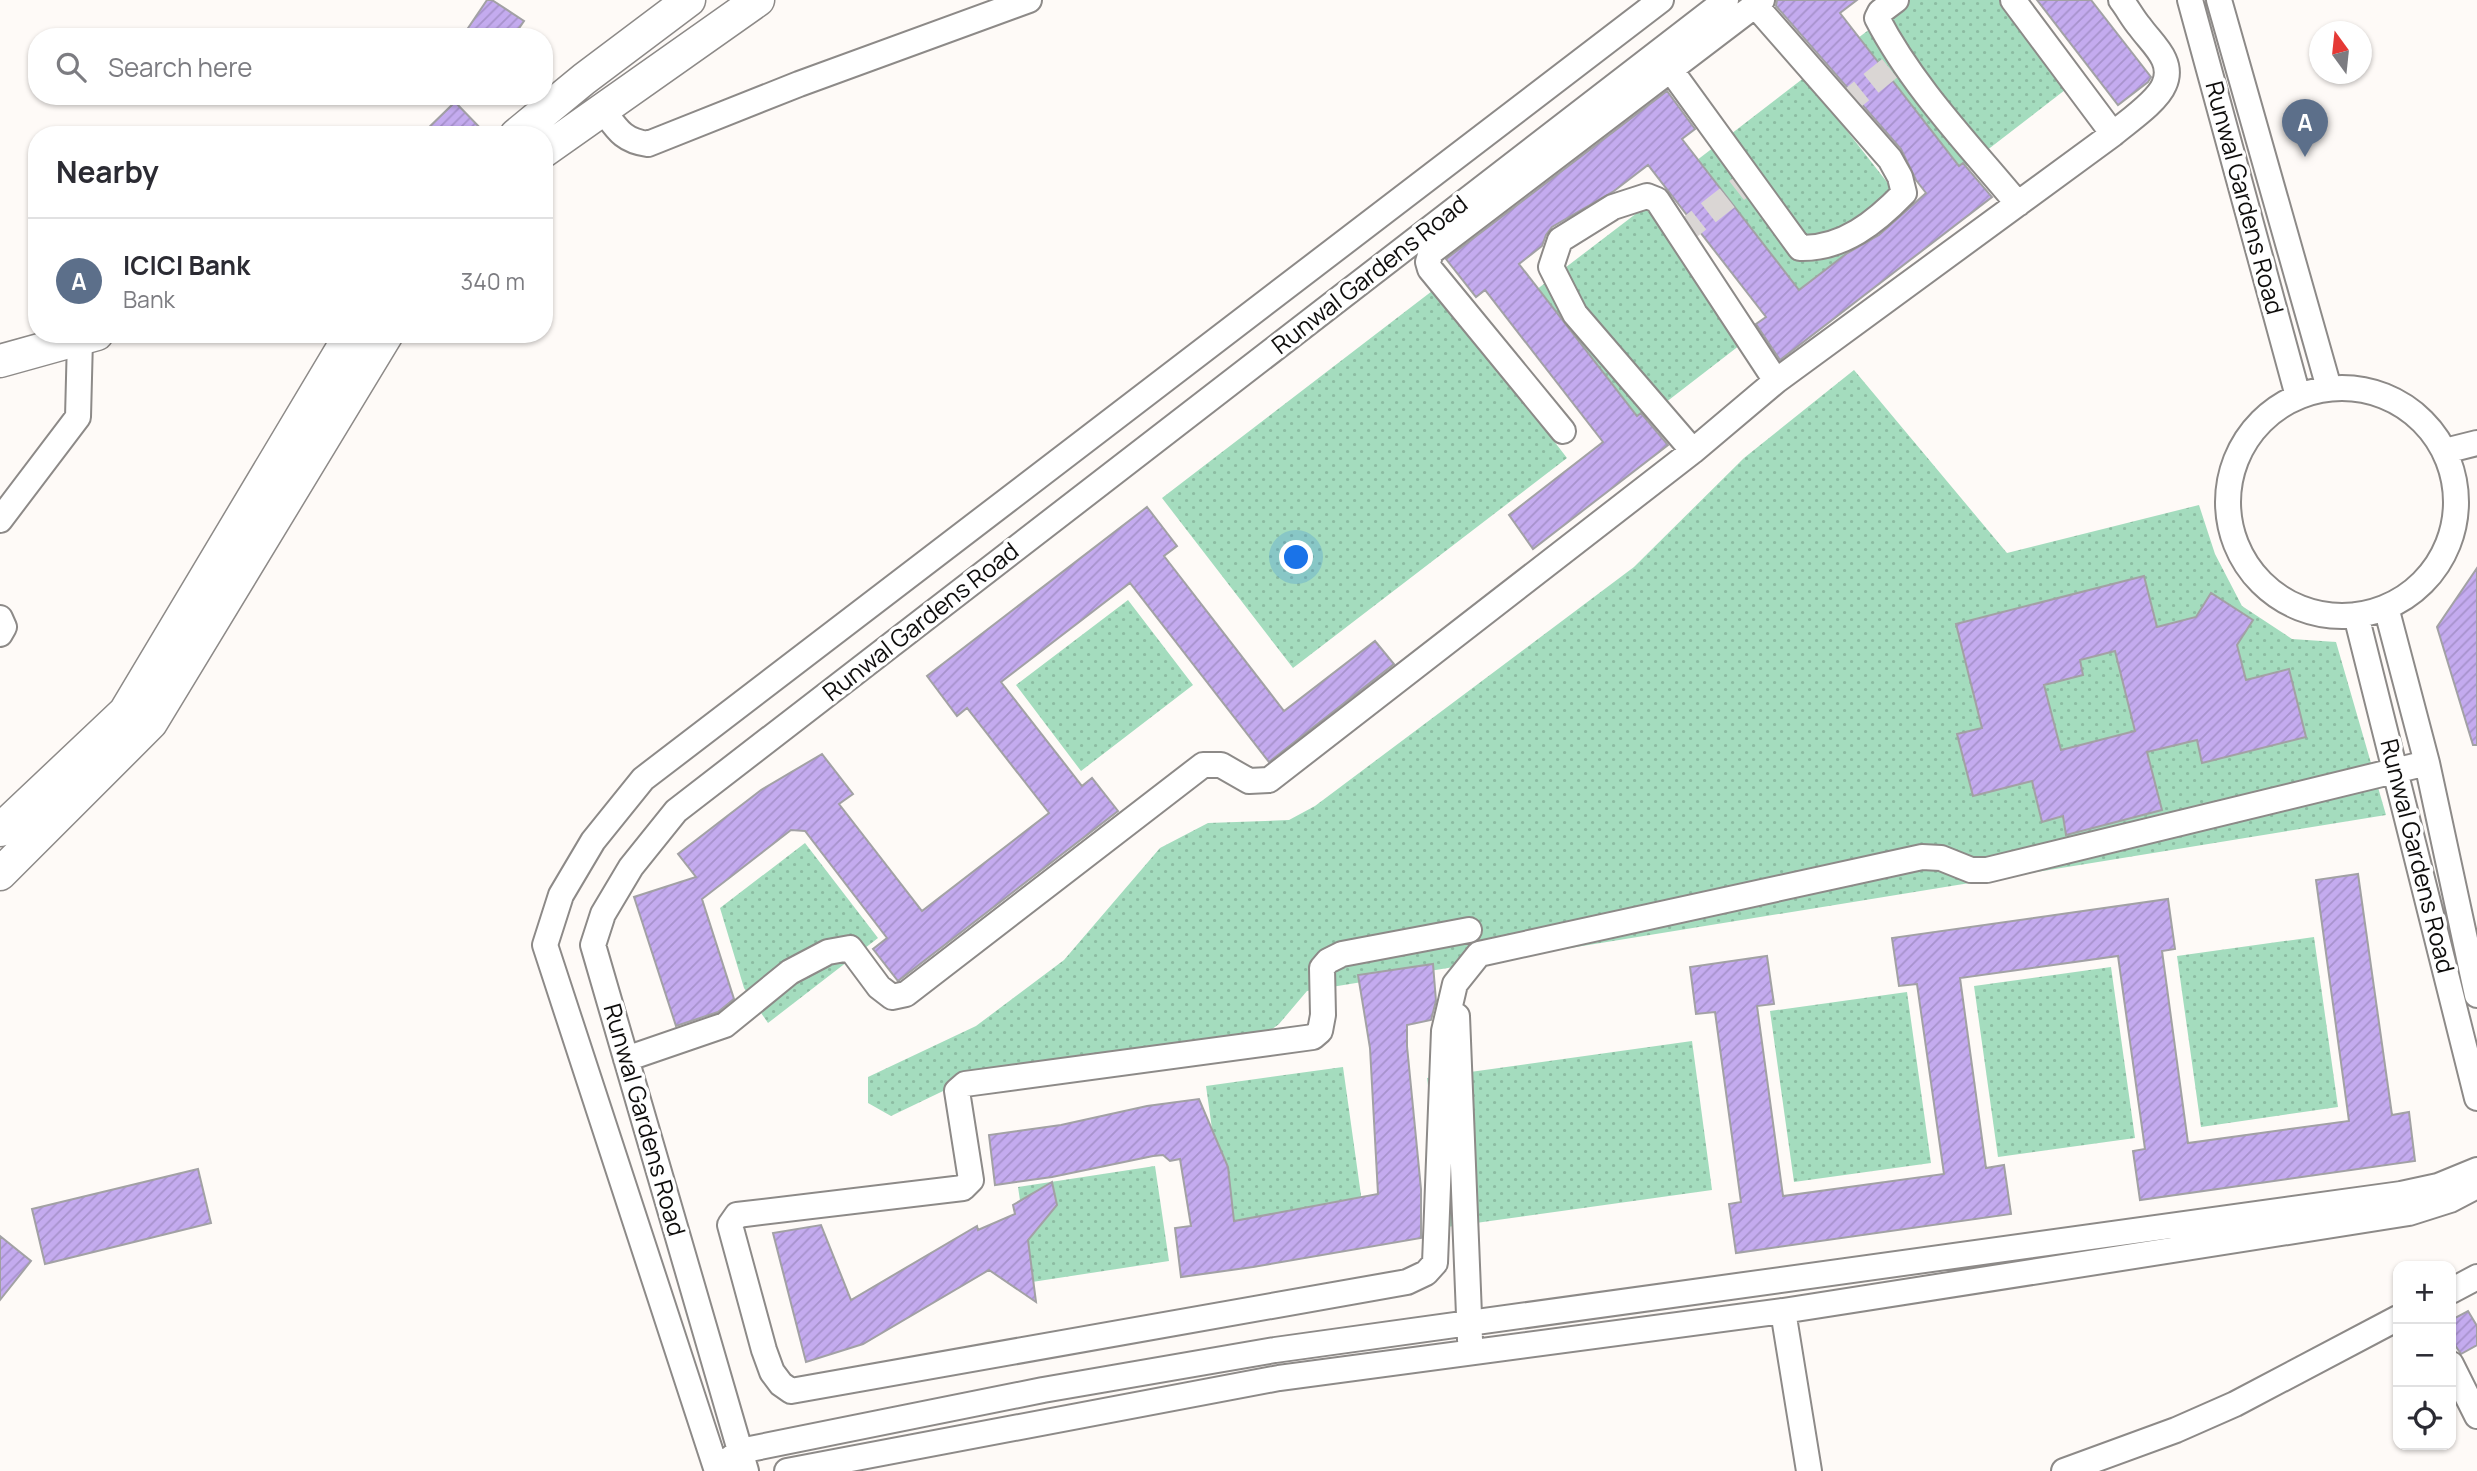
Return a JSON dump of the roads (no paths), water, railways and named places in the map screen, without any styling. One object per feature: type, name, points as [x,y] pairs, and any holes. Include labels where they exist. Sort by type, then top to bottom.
[{"type":"street","points":[[553,105],[689,0]]},
{"type":"street","points":[[553,145],[758,0]]},
{"type":"street","points":[[603,110],[618,131],[632,142],[648,144],[1029,0]]},
{"type":"street","name":"Runwal Gardens Road","points":[[715,1470],[545,945],[561,895],[593,841],[643,779],[1661,0]]},
{"type":"street","name":"Runwal Gardens Road","points":[[743,1461],[593,945],[603,914],[631,867],[676,811],[1726,0]]},
{"type":"street","points":[[1896,0],[1880,12],[1877,18],[1885,33],[1901,59],[2018,204]]},
{"type":"street","points":[[2013,0],[2113,134]]},
{"type":"street","points":[[626,1059],[725,1025],[790,972],[828,952],[850,948],[879,987],[891,998],[906,994],[1203,765],[1221,765],[1249,781],[1269,780],[1693,452],[1776,381],[2113,134],[2153,99],[2165,84],[2166,64],[2159,49],[2121,0]]},
{"type":"street","name":"Runwal Gardens Road","points":[[2190,0],[2298,396]]},
{"type":"street","name":"Runwal Gardens Road","points":[[2219,0],[2329,388]]},
{"type":"street","points":[[1563,431],[1430,269],[1428,262],[1431,252],[1670,69],[1758,3],[1890,159],[1900,177],[1904,193],[1880,217],[1839,242],[1815,249],[1800,248],[1670,69]]},
{"type":"street","points":[[527,126],[552,105]]},
{"type":"street","points":[[1693,452],[1575,314],[1551,267],[1560,240],[1613,207],[1647,196],[1657,200],[1776,381]]},
{"type":"street","points":[[0,361],[67,343]]},
{"type":"street","points":[[0,520],[78,417],[88,343]]},
{"type":"street","points":[[0,830],[125,712],[346,343]]},
{"type":"street","points":[[0,874],[151,723],[382,343]]},
{"type":"street","points":[[2329,388],[2364,390],[2397,402],[2425,423],[2445,451],[2453,473],[2467,493],[2439,562],[2416,589],[2386,607],[2356,615],[2319,614],[2286,601],[2257,579],[2237,548],[2227,513],[2230,477],[2243,444],[2267,415],[2298,396],[2329,388]]},
{"type":"street","points":[[2445,451],[2477,443]]},
{"type":"street","name":"Runwal Gardens Road","points":[[2386,607],[2427,763],[2477,995]]},
{"type":"street","name":"Runwal Gardens Road","points":[[2356,615],[2477,1098]]},
{"type":"street","points":[[0,618],[4,627],[0,634]]},
{"type":"street","points":[[1469,930],[1342,954],[1328,961],[1322,968],[1323,1016],[1320,1031],[1313,1037],[965,1084],[957,1091],[971,1180],[963,1188],[737,1215],[730,1225],[772,1371],[781,1384],[791,1391],[1407,1282],[1426,1273],[1435,1263],[1444,1031],[1455,984],[1479,954],[1922,857],[1941,858],[1971,870],[1987,870],[2427,763]]},
{"type":"street","points":[[1455,984],[1461,1056],[1471,1352]]},
{"type":"street","points":[[715,1470],[743,1461],[1043,1390],[1275,1350],[2401,1194],[2438,1186],[2477,1170]]},
{"type":"street","points":[[787,1471],[1279,1378],[1783,1311],[2409,1213],[2450,1200],[2477,1186]]},
{"type":"street","points":[[2456,1288],[2477,1277]]},
{"type":"street","points":[[1783,1311],[1809,1471]]},
{"type":"street","points":[[2064,1471],[2176,1430],[2235,1404],[2393,1321]]},
{"type":"street","points":[[2456,1374],[2477,1416]]},
{"type":"tunnel","points":[[1843,106],[1901,59]]},
{"type":"tunnel","points":[[1680,235],[1750,180]]},
{"type":"place","name":"ICICI Bank","points":[[2305,157]]}]
